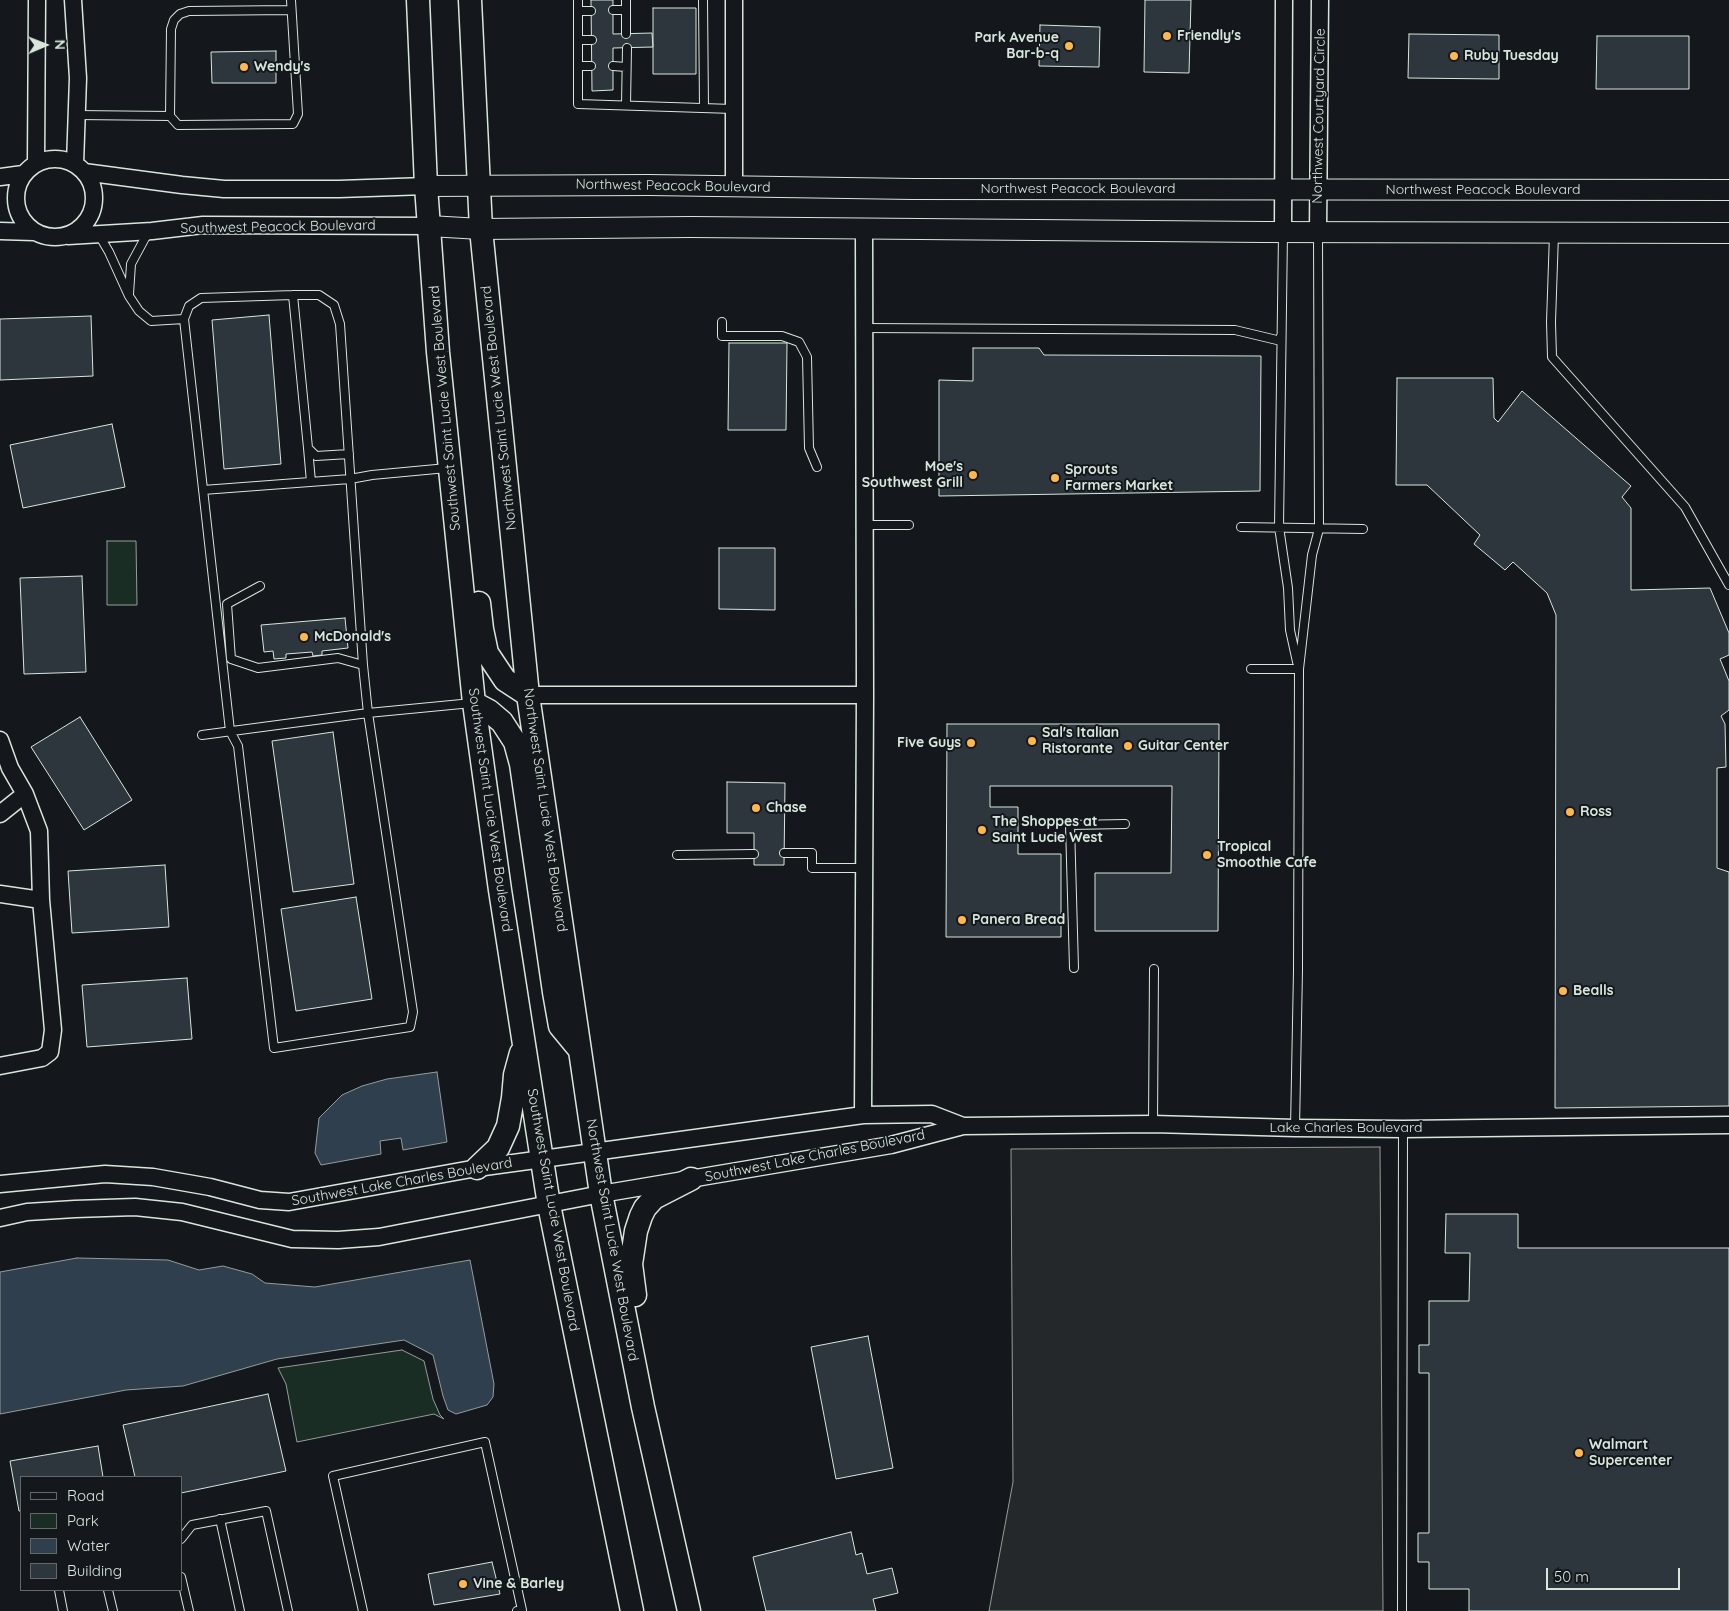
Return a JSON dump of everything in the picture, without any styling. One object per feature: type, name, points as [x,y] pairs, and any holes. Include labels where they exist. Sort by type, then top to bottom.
[{"type":"main road","name":"Southwest Saint Lucie West Boulevard","points":[[418,0],[426,186],[438,352],[474,703],[500,890],[549,1205],[632,1611]]},
{"type":"main road","name":"Northwest Saint Lucie West Boulevard","points":[[470,0],[481,229],[528,695],[601,1194],[651,1440],[689,1611]]},
{"type":"main road","points":[[438,352],[456,386],[482,629],[487,653],[505,680],[528,695]]},
{"type":"main road","points":[[474,703],[489,711],[502,722],[515,742],[521,764],[560,1026],[580,1049]]},
{"type":"main road","points":[[477,1168],[498,1148],[508,1126],[515,1075],[524,1043]]},
{"type":"main road","points":[[651,1440],[652,1387],[632,1276],[632,1248],[645,1208],[654,1198],[692,1179]]},
{"type":"street","points":[[36,163],[38,0]]},
{"type":"street","points":[[0,231],[34,232],[50,237],[68,236],[88,220],[93,208],[94,195],[91,182],[79,168],[78,78],[73,0]]},
{"type":"street","points":[[734,0],[734,187]]},
{"type":"street","points":[[1283,232],[1284,0]]},
{"type":"street","name":"Northwest Courtyard Circle","points":[[1318,232],[1320,0]]},
{"type":"street","points":[[34,232],[24,223],[17,212],[15,198],[17,186],[23,174],[36,163],[49,159],[62,159],[79,168],[182,185],[224,189],[339,189],[426,186]]},
{"type":"street","points":[[0,177],[23,174]]},
{"type":"street","name":"Northwest Peacock Boulevard","points":[[426,186],[649,184],[913,189],[1729,190]]},
{"type":"street","name":"Southwest Peacock Boulevard","points":[[68,236],[152,231],[203,225],[429,226]]},
{"type":"street","points":[[429,226],[481,229],[691,227],[1283,232],[1729,233]]},
{"type":"street","points":[[863,1115],[865,694],[864,228]]},
{"type":"street","points":[[528,695],[865,694]]},
{"type":"street","points":[[0,740],[10,768],[26,794],[39,831],[41,900],[53,1030],[50,1052],[42,1058],[0,1066]]},
{"type":"street","points":[[0,814],[26,794]]},
{"type":"street","points":[[0,894],[41,900]]},
{"type":"street","name":"Southwest Lake Charles Boulevard","points":[[0,1184],[105,1174],[153,1177],[210,1187],[260,1200],[290,1202],[541,1158],[863,1115],[932,1114],[963,1126]]},
{"type":"street","name":"Lake Charles Boulevard","points":[[963,1126],[1153,1124],[1404,1129],[1729,1125]]},
{"type":"street","name":"Southwest Lake Charles Boulevard","points":[[0,1218],[26,1212],[75,1208],[135,1208],[182,1212],[292,1239],[338,1240],[379,1237],[601,1194],[891,1144],[963,1126]]},
{"type":"lane","points":[[291,0],[292,10],[298,114],[293,124],[178,125],[170,116],[171,29],[174,20],[180,14],[189,11],[292,10]]},
{"type":"lane","points":[[578,0],[578,104],[733,109]]},
{"type":"lane","points":[[626,0],[626,34]]},
{"type":"lane","points":[[703,0],[704,107]]},
{"type":"lane","points":[[613,10],[626,10]]},
{"type":"lane","points":[[578,11],[591,11]]},
{"type":"lane","points":[[578,40],[592,40]]},
{"type":"lane","points":[[626,105],[627,48]]},
{"type":"lane","points":[[578,66],[591,66]]},
{"type":"lane","points":[[613,66],[626,67]]},
{"type":"lane","points":[[77,115],[170,116]]},
{"type":"lane","points":[[129,296],[131,264],[145,238],[152,231]]},
{"type":"lane","points":[[1283,232],[1279,527],[1288,588],[1290,630],[1299,669]]},
{"type":"lane","points":[[1295,1128],[1298,970],[1299,669],[1312,555],[1319,529],[1318,232]]},
{"type":"lane","points":[[1554,232],[1551,322],[1552,357],[1685,507],[1729,585]]},
{"type":"lane","points":[[97,233],[109,252],[129,296],[139,311],[151,321],[184,319]]},
{"type":"lane","points":[[294,295],[311,482]]},
{"type":"lane","points":[[319,295],[334,305],[340,324],[363,665],[368,713],[413,1012],[410,1028],[274,1048],[238,746],[230,731],[184,319],[189,306],[201,298],[319,295]]},
{"type":"lane","points":[[722,322],[722,336],[782,336],[799,342],[808,357],[809,448],[817,468]]},
{"type":"lane","points":[[864,328],[1235,330],[1281,338]]},
{"type":"lane","points":[[308,448],[316,456],[349,454]]},
{"type":"lane","points":[[203,490],[350,479],[450,467]]},
{"type":"lane","points":[[864,525],[909,525]]},
{"type":"lane","points":[[1241,527],[1363,529]]},
{"type":"lane","points":[[260,586],[227,604],[231,659],[258,668],[338,658],[363,665]]},
{"type":"lane","points":[[1252,669],[1299,669]]},
{"type":"lane","points":[[202,735],[368,713],[474,703]]},
{"type":"lane","points":[[1074,968],[1070,825],[1125,824]]},
{"type":"lane","points":[[784,853],[812,853],[812,868],[863,868]]},
{"type":"lane","points":[[677,855],[754,854]]},
{"type":"lane","points":[[1153,1124],[1154,969]]},
{"type":"lane","points":[[1402,1611],[1404,1129]]},
{"type":"lane","points":[[363,1611],[333,1476],[485,1442],[522,1610],[518,1611]]},
{"type":"lane","points":[[182,1538],[192,1525],[266,1511],[288,1611]]},
{"type":"lane","points":[[220,1519],[240,1611]]},
{"type":"lane","points":[[182,1581],[189,1611]]},
{"type":"lane","points":[[59,1591],[64,1611]]},
{"type":"lane","points":[[108,1591],[113,1611]]},
{"type":"green space","points":[[107,541],[136,541],[137,605],[107,605]]},
{"type":"green space","points":[[402,1350],[424,1361],[433,1399],[440,1415],[444,1419],[434,1414],[297,1442],[286,1384],[278,1368]]},
{"type":"shaded area","points":[[1380,1147],[1383,1611],[989,1611],[1013,1482],[1011,1149]]},
{"type":"water","points":[[437,1072],[447,1142],[403,1150],[401,1138],[380,1141],[381,1154],[321,1165],[315,1153],[319,1118],[342,1095],[362,1086],[387,1079]]},
{"type":"water","points":[[77,1258],[168,1260],[199,1270],[223,1266],[252,1274],[265,1283],[315,1287],[470,1260],[494,1384],[493,1397],[487,1405],[456,1414],[448,1410],[433,1355],[404,1340],[277,1359],[183,1386],[126,1390],[0,1414],[0,1272]]},
{"type":"building","points":[[591,0],[613,0],[613,34],[652,33],[653,47],[613,48],[613,90],[592,91]]},
{"type":"building","name":"Friendly's","points":[[1145,0],[1191,0],[1189,73],[1144,72]]},
{"type":"building","points":[[653,8],[696,8],[696,74],[653,74]]},
{"type":"building","name":"Park Avenue Bar-b-q","points":[[1040,25],[1100,27],[1099,67],[1039,66]]},
{"type":"building","name":"Ruby Tuesday","points":[[1409,34],[1499,35],[1499,79],[1408,78]]},
{"type":"building","points":[[1597,36],[1689,36],[1689,89],[1596,89]]},
{"type":"building","name":"Wendy's","points":[[276,51],[276,83],[212,83],[211,52]]},
{"type":"building","points":[[269,315],[281,464],[224,469],[212,320]]},
{"type":"building","points":[[91,316],[93,376],[0,380],[0,319]]},
{"type":"building","points":[[729,343],[787,343],[786,430],[728,430]]},
{"type":"building","points":[[973,348],[1039,348],[1044,355],[1261,356],[1260,491],[939,496],[939,380],[973,381]]},
{"type":"building","points":[[1397,378],[1493,378],[1494,418],[1498,422],[1522,391],[1631,486],[1622,497],[1631,508],[1631,590],[1710,588],[1729,633],[1729,655],[1720,659],[1729,681],[1729,710],[1721,716],[1725,724],[1726,767],[1717,768],[1717,868],[1729,872],[1729,1106],[1555,1108],[1556,615],[1547,593],[1513,562],[1505,570],[1474,544],[1480,535],[1427,485],[1396,485]]},
{"type":"building","points":[[112,424],[125,487],[23,508],[10,445]]},
{"type":"building","points":[[719,548],[775,548],[775,610],[719,609]]},
{"type":"building","points":[[82,576],[86,672],[24,674],[20,578]]},
{"type":"building","name":"McDonald's","points":[[345,618],[348,648],[322,651],[322,655],[313,656],[312,652],[286,654],[286,658],[274,659],[273,651],[264,652],[261,625]]},
{"type":"building","points":[[80,717],[132,800],[84,830],[31,747]]},
{"type":"building","name":"The Shoppes at Saint Lucie West","points":[[947,724],[1219,724],[1218,931],[1095,931],[1095,873],[1171,873],[1172,786],[990,786],[990,807],[1018,807],[1018,854],[1061,854],[1061,937],[946,937]]},
{"type":"building","points":[[333,732],[354,884],[293,892],[272,741]]},
{"type":"building","name":"Chase","points":[[727,782],[785,783],[784,865],[754,865],[754,833],[727,833]]},
{"type":"building","points":[[165,865],[169,927],[72,933],[68,871]]},
{"type":"building","points":[[356,897],[372,999],[296,1011],[281,909]]},
{"type":"building","points":[[187,978],[192,1039],[87,1047],[82,985]]},
{"type":"building","name":"Walmart Supercenter","points":[[1446,1214],[1518,1214],[1518,1248],[1729,1248],[1729,1611],[1469,1611],[1469,1589],[1429,1589],[1429,1562],[1418,1562],[1418,1533],[1429,1533],[1429,1373],[1419,1373],[1419,1345],[1429,1345],[1429,1301],[1469,1301],[1470,1253],[1445,1253]]},
{"type":"building","points":[[868,1336],[893,1468],[836,1479],[811,1347]]},
{"type":"building","points":[[268,1394],[286,1471],[182,1493],[182,1476],[135,1476],[123,1425]]},
{"type":"building","points":[[98,1446],[103,1476],[20,1476],[19,1511],[10,1461]]},
{"type":"building","points":[[851,1532],[856,1555],[862,1553],[867,1574],[892,1568],[898,1593],[873,1599],[876,1611],[766,1611],[753,1557]]},
{"type":"building","name":"Vine & Barley","points":[[492,1562],[500,1594],[434,1605],[428,1574]]},
{"type":"place","name":"Friendly's","points":[[1167,36]]},
{"type":"place","name":"Park Avenue Bar-b-q","points":[[1069,46]]},
{"type":"place","name":"Ruby Tuesday","points":[[1454,56]]},
{"type":"place","name":"Wendy's","points":[[244,67]]},
{"type":"place","name":"Moe's Southwest Grill","points":[[973,475]]},
{"type":"place","name":"Sprouts Farmers Market","points":[[1055,478]]},
{"type":"place","name":"McDonald's","points":[[304,637]]},
{"type":"place","name":"Sal's Italian Ristorante","points":[[1032,741]]},
{"type":"place","name":"Five Guys","points":[[971,743]]},
{"type":"place","name":"Guitar Center","points":[[1128,746]]},
{"type":"place","name":"Chase","points":[[756,808]]},
{"type":"place","name":"Ross","points":[[1570,812]]},
{"type":"place","name":"The Shoppes at Saint Lucie West","points":[[982,830]]},
{"type":"place","name":"Tropical Smoothie Cafe","points":[[1207,855]]},
{"type":"place","name":"Panera Bread","points":[[962,920]]},
{"type":"place","name":"Bealls","points":[[1563,991]]},
{"type":"place","name":"Walmart Supercenter","points":[[1579,1453]]},
{"type":"place","name":"Vine & Barley","points":[[463,1584]]}]
